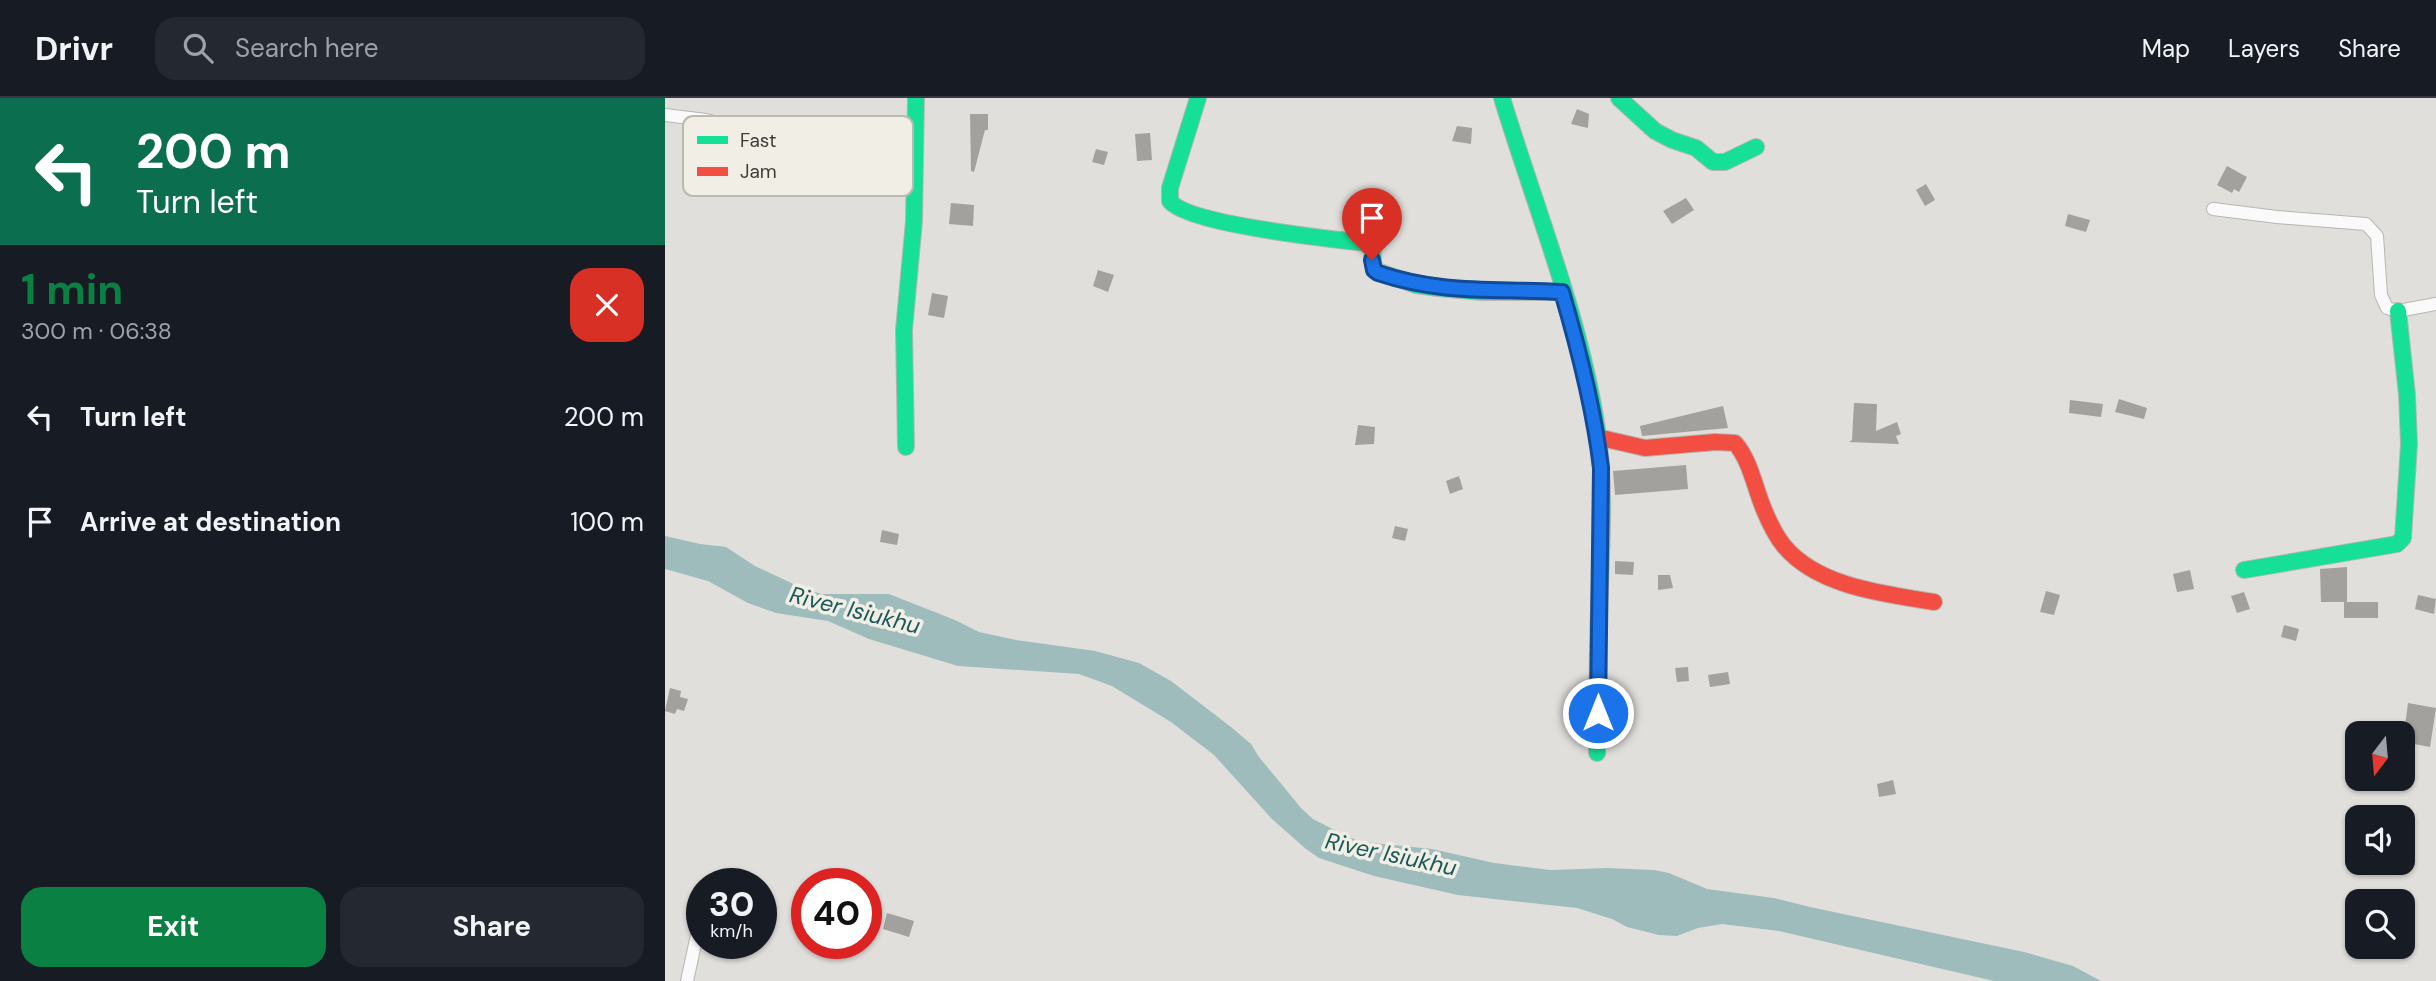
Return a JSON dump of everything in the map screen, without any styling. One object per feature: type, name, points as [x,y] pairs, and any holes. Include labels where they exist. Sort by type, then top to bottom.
[{"type":"street","points":[[906,447],[904,330],[914,221],[916,98]]},
{"type":"street","points":[[1198,98],[1180,151],[1170,194],[1172,203],[1179,210],[1249,228],[1365,243],[1372,249],[1374,270],[1416,285],[1482,292],[1562,292]]},
{"type":"street","points":[[1502,98],[1544,227],[1584,367],[1597,437],[1601,468],[1597,753]]},
{"type":"street","points":[[1619,98],[1655,131],[1696,148],[1713,162],[1725,162],[1756,147]]},
{"type":"street","points":[[665,115],[683,117]]},
{"type":"street","points":[[2213,209],[2370,226],[2377,236],[2381,295],[2387,308],[2398,311],[2436,303]]},
{"type":"street","points":[[2244,570],[2397,544],[2403,538],[2409,444],[2398,311]]},
{"type":"street","points":[[1597,437],[1645,448],[1715,442],[1735,443],[1740,446],[1773,528],[1783,545],[1794,556],[1830,577],[1853,585],[1934,602]]},
{"type":"street","points":[[687,981],[692,959]]},
{"type":"water","name":"River Isiukhu","points":[[665,536],[726,547],[755,566],[804,589],[822,594],[889,594],[979,632],[1095,651],[1139,663],[1171,681],[1251,744],[1301,808],[1313,819],[1363,842],[1432,849],[1494,863],[1551,870],[1654,870],[1669,873],[1707,889],[1774,898],[2024,952],[2073,966],[2101,981],[1994,981],[1779,931],[1722,924],[1698,928],[1677,936],[1659,935],[1627,927],[1612,919],[1577,908],[1458,895],[1374,876],[1319,858],[1306,849],[1272,819],[1214,755],[1171,722],[1112,686],[1079,674],[958,666],[869,639],[828,621],[776,613],[748,603],[708,581],[665,569]]},
{"type":"building","points":[[1577,109],[1589,114],[1588,128],[1571,124]]},
{"type":"building","points":[[970,114],[988,114],[988,130],[985,130],[974,172],[971,171]]},
{"type":"building","points":[[1457,126],[1472,128],[1471,144],[1452,141]]},
{"type":"building","points":[[1150,133],[1152,160],[1137,161],[1135,134]]},
{"type":"building","points":[[1096,149],[1108,152],[1104,165],[1092,162]]},
{"type":"building","points":[[2227,166],[2247,177],[2239,192],[2234,189],[2232,193],[2217,185]]},
{"type":"building","points":[[1926,184],[1935,200],[1925,206],[1916,190]]},
{"type":"building","points":[[1686,198],[1694,210],[1672,224],[1663,211]]},
{"type":"building","points":[[951,203],[974,205],[973,226],[949,224]]},
{"type":"building","points":[[2068,214],[2090,220],[2086,232],[2065,226]]},
{"type":"building","points":[[1098,270],[1114,275],[1108,292],[1093,286]]},
{"type":"building","points":[[932,293],[948,296],[944,318],[928,315]]},
{"type":"building","points":[[2119,399],[2147,408],[2144,419],[2115,412]]},
{"type":"building","points":[[2070,400],[2103,404],[2101,417],[2069,413]]},
{"type":"building","points":[[1854,403],[1877,404],[1876,431],[1897,422],[1901,434],[1896,436],[1899,444],[1849,442],[1852,440]]},
{"type":"building","points":[[1723,406],[1728,428],[1642,436],[1640,426]]},
{"type":"building","points":[[1358,425],[1375,427],[1374,444],[1355,445]]},
{"type":"building","points":[[1686,465],[1688,489],[1615,495],[1613,471]]},
{"type":"building","points":[[1459,476],[1463,489],[1450,494],[1446,481]]},
{"type":"building","points":[[1395,526],[1408,529],[1405,541],[1392,538]]},
{"type":"building","points":[[882,530],[899,534],[897,545],[880,542]]},
{"type":"building","points":[[1615,561],[1634,562],[1633,575],[1615,574]]},
{"type":"building","points":[[2347,567],[2347,602],[2378,602],[2378,618],[2344,618],[2344,602],[2321,602],[2320,569]]},
{"type":"building","points":[[2190,570],[2194,589],[2177,592],[2173,574]]},
{"type":"building","points":[[1658,575],[1670,575],[1673,588],[1658,590]]},
{"type":"building","points":[[2046,591],[2060,595],[2054,615],[2040,612]]},
{"type":"building","points":[[2244,592],[2250,609],[2237,613],[2231,596]]},
{"type":"building","points":[[2418,595],[2436,599],[2434,614],[2415,609]]},
{"type":"building","points":[[2284,625],[2299,629],[2296,641],[2281,637]]},
{"type":"building","points":[[1688,667],[1689,681],[1677,682],[1675,668]]},
{"type":"building","points":[[1728,672],[1730,684],[1710,687],[1708,675]]},
{"type":"building","points":[[670,688],[681,691],[680,697],[688,699],[684,711],[677,709],[675,714],[665,711]]},
{"type":"building","points":[[2408,703],[2436,708],[2430,747],[2415,744],[2415,721],[2406,721]]},
{"type":"building","points":[[1893,780],[1896,794],[1879,797],[1877,784]]},
{"type":"building","points":[[887,913],[914,921],[909,937],[883,929]]},
{"type":"traffic: fast","points":[[906,447],[904,330],[914,221],[916,98]]},
{"type":"traffic: fast","points":[[1198,98],[1170,188],[1170,201],[1182,209],[1203,217],[1261,229],[1365,243],[1372,249],[1374,270],[1416,285],[1482,292],[1562,292]]},
{"type":"traffic: fast","points":[[1502,98],[1568,303],[1580,345],[1597,429],[1602,519],[1597,753]]},
{"type":"traffic: fast","points":[[1619,98],[1655,131],[1696,148],[1713,162],[1725,162],[1756,147]]},
{"type":"traffic: fast","points":[[2244,570],[2397,544],[2403,538],[2409,444],[2398,311]]},
{"type":"traffic: jam","points":[[1597,437],[1645,448],[1715,442],[1735,443],[1749,467],[1773,530],[1798,560],[1833,580],[1874,592],[1934,602]]},
{"type":"route","points":[[1372,260],[1374,270],[1378,273],[1416,285],[1482,292],[1562,292],[1584,367],[1597,431],[1601,468],[1598,713]]}]
